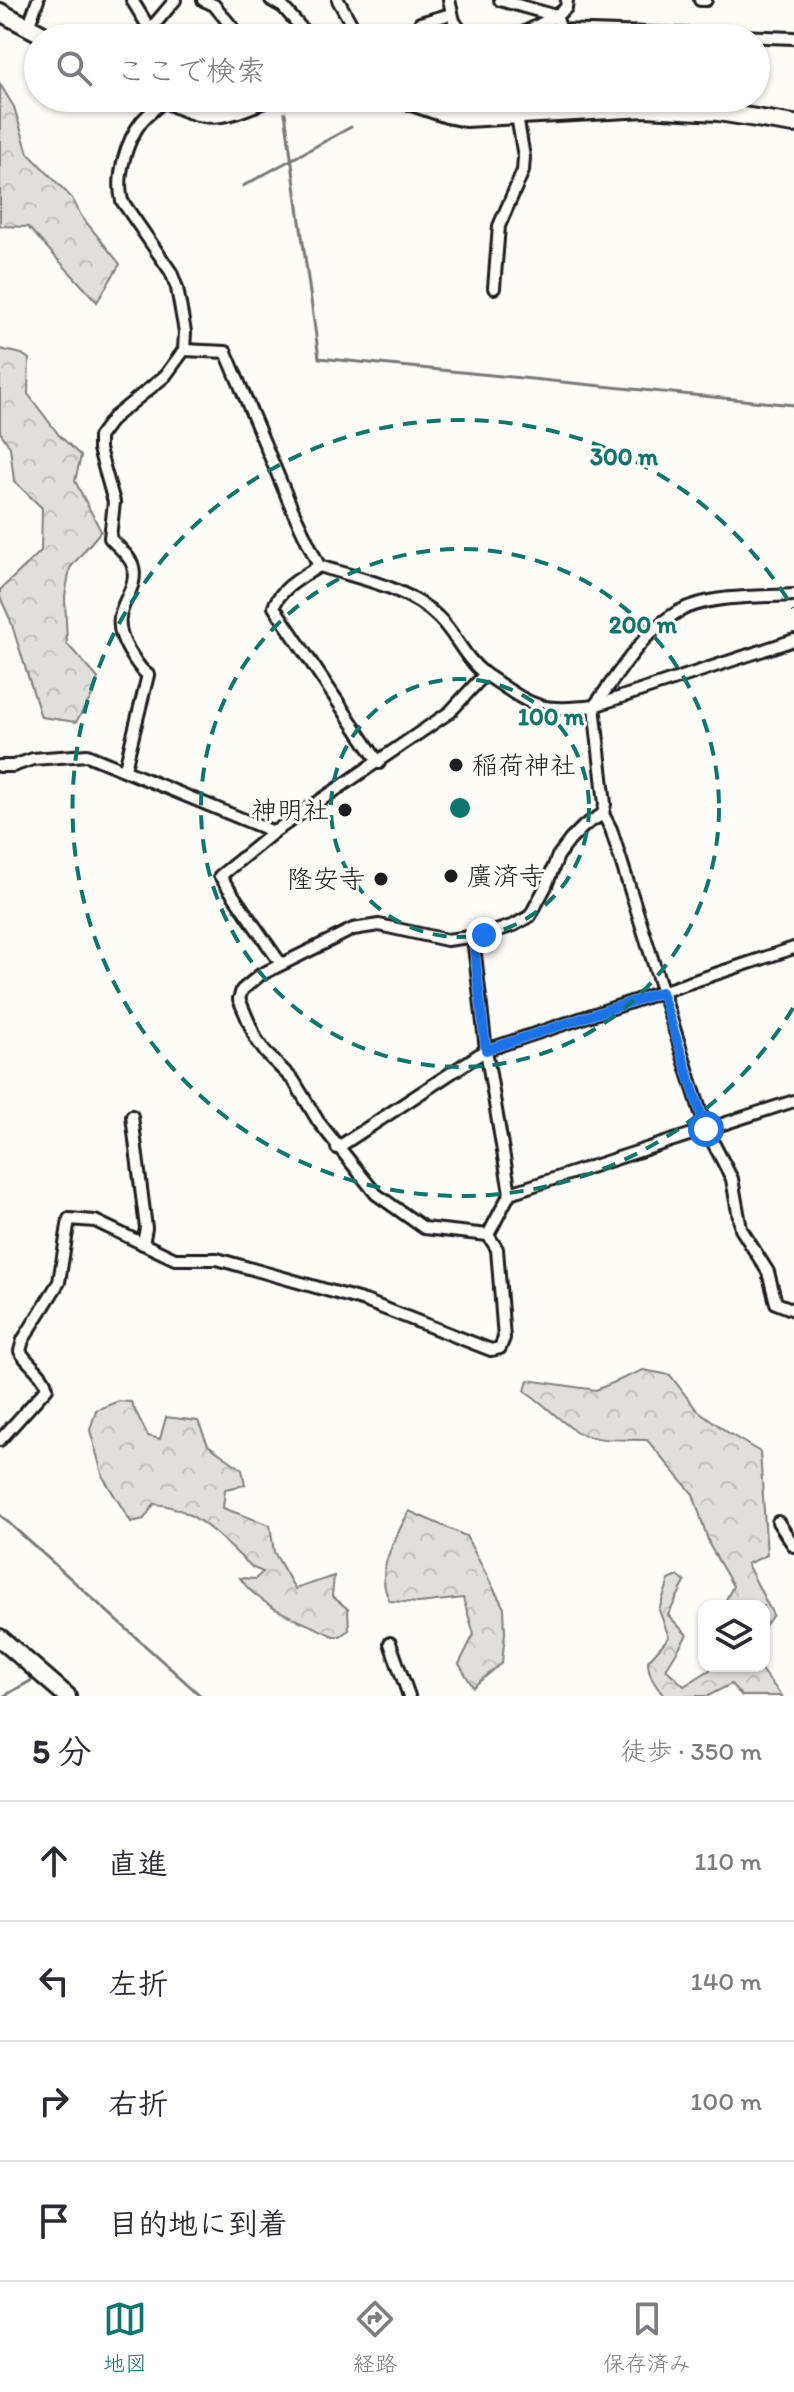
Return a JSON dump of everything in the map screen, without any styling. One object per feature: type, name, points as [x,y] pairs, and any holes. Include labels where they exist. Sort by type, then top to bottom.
[{"type":"main road","points":[[0,12],[24,25]]},
{"type":"main road","points":[[194,112],[219,115],[223,112]]},
{"type":"main road","points":[[443,112],[456,117],[581,112]]},
{"type":"main road","points":[[712,112],[794,124]]},
{"type":"main road","points":[[0,1638],[67,1696]]},
{"type":"street","points":[[29,24],[38,0]]},
{"type":"street","points":[[132,0],[142,24]]},
{"type":"street","points":[[154,24],[175,0]]},
{"type":"street","points":[[203,0],[214,5],[230,24]]},
{"type":"street","points":[[338,0],[351,24]]},
{"type":"street","points":[[449,0],[451,14],[457,24]]},
{"type":"street","points":[[500,0],[526,4],[556,16],[559,24]]},
{"type":"street","points":[[540,24],[566,8],[567,0]]},
{"type":"street","points":[[700,0],[706,0]]},
{"type":"street","points":[[270,3],[283,7],[298,24]]},
{"type":"street","points":[[420,23],[451,14]]},
{"type":"street","points":[[770,37],[794,38]]},
{"type":"street","points":[[125,768],[148,675],[141,670],[122,639],[120,630],[118,620],[133,576],[133,565],[110,538],[114,502],[99,449],[99,437],[113,418],[165,376],[184,350],[185,332],[171,272],[122,201],[119,189],[131,136],[151,112]]},
{"type":"street","points":[[494,288],[495,241],[523,171],[524,157],[507,112]]},
{"type":"street","points":[[184,350],[226,352],[319,566],[402,593],[427,608],[439,617],[462,653],[485,674],[534,706],[558,710],[594,706],[794,640]]},
{"type":"street","points":[[319,566],[289,587],[275,601],[274,607],[379,763]]},
{"type":"street","points":[[794,595],[731,598],[686,608],[662,623],[646,639],[594,706],[605,804],[603,814],[611,829],[706,1129],[732,1179],[741,1229],[768,1272],[776,1303],[794,1310]]},
{"type":"street","points":[[281,964],[220,876],[274,832],[450,712],[485,674]]},
{"type":"street","points":[[0,766],[13,766],[33,759],[87,755],[125,768],[274,832]]},
{"type":"street","points":[[488,1235],[424,1228],[376,1194],[337,1148],[299,1088],[256,1039],[239,999],[242,990],[260,975],[341,932],[371,925],[447,940],[473,937],[514,925],[530,916],[558,856],[585,825],[603,814]]},
{"type":"street","points":[[473,937],[486,1050],[510,1193],[488,1235]]},
{"type":"street","points":[[337,1148],[486,1050],[794,948]]},
{"type":"street","points":[[510,1193],[794,1101]]},
{"type":"street","points":[[132,1116],[146,1228],[143,1244]]},
{"type":"street","points":[[0,1440],[47,1388],[45,1380],[20,1351],[23,1340],[59,1282],[69,1219],[95,1221],[175,1259],[217,1259],[365,1301],[491,1350],[500,1348],[504,1338],[497,1249],[488,1235]]},
{"type":"street","points":[[778,1522],[794,1546]]},
{"type":"street","points":[[390,1643],[409,1696]]},
{"type":"green space","points":[[0,84],[14,107],[28,153],[72,198],[82,217],[120,264],[97,302],[28,227],[0,226]]},
{"type":"green space","points":[[0,349],[22,354],[29,359],[28,394],[59,435],[81,456],[75,481],[101,531],[70,568],[65,596],[67,644],[98,678],[93,694],[76,722],[41,717],[0,597],[0,590],[41,551],[42,508],[14,481],[10,447],[0,432]]},
{"type":"green space","points":[[643,1370],[670,1375],[696,1409],[760,1452],[767,1555],[747,1564],[765,1600],[726,1600],[733,1586],[710,1546],[693,1494],[647,1440],[608,1439],[579,1433],[525,1391],[528,1380],[596,1390]]},
{"type":"green space","points":[[119,1401],[131,1402],[148,1436],[160,1439],[166,1417],[198,1421],[208,1445],[242,1469],[245,1485],[225,1489],[223,1508],[270,1525],[274,1552],[295,1589],[334,1576],[332,1596],[348,1609],[349,1630],[340,1636],[333,1636],[270,1606],[240,1578],[255,1579],[263,1572],[253,1568],[208,1527],[183,1511],[154,1504],[144,1519],[131,1522],[103,1477],[90,1430],[96,1410]]},
{"type":"green space","points":[[409,1511],[466,1536],[504,1608],[502,1663],[473,1687],[459,1664],[474,1634],[463,1598],[419,1603],[390,1601],[385,1590],[388,1555]]},
{"type":"green space","points":[[678,1576],[685,1582],[668,1615],[687,1635],[666,1669],[684,1686],[706,1672],[763,1672],[782,1696],[742,1696],[731,1684],[708,1696],[664,1696],[653,1680],[648,1661],[669,1637],[659,1610],[669,1580]]},
{"type":"waterway","points":[[285,113],[319,358],[794,405]]},
{"type":"waterway","points":[[243,186],[351,127]]},
{"type":"waterway","points":[[489,1043],[794,941]]},
{"type":"waterway","points":[[337,1140],[482,1046]]},
{"type":"waterway","points":[[0,1515],[201,1696]]},
{"type":"waterway","points":[[4,1696],[32,1680]]},
{"type":"place","name":"稲荷神社","points":[[456,765]]},
{"type":"place","name":"神明社","points":[[345,810]]},
{"type":"place","name":"廣済寺","points":[[451,876]]},
{"type":"place","name":"隆安寺","points":[[381,879]]},
{"type":"route","points":[[484,935],[473,937],[486,1050],[661,992],[706,1129]]}]
